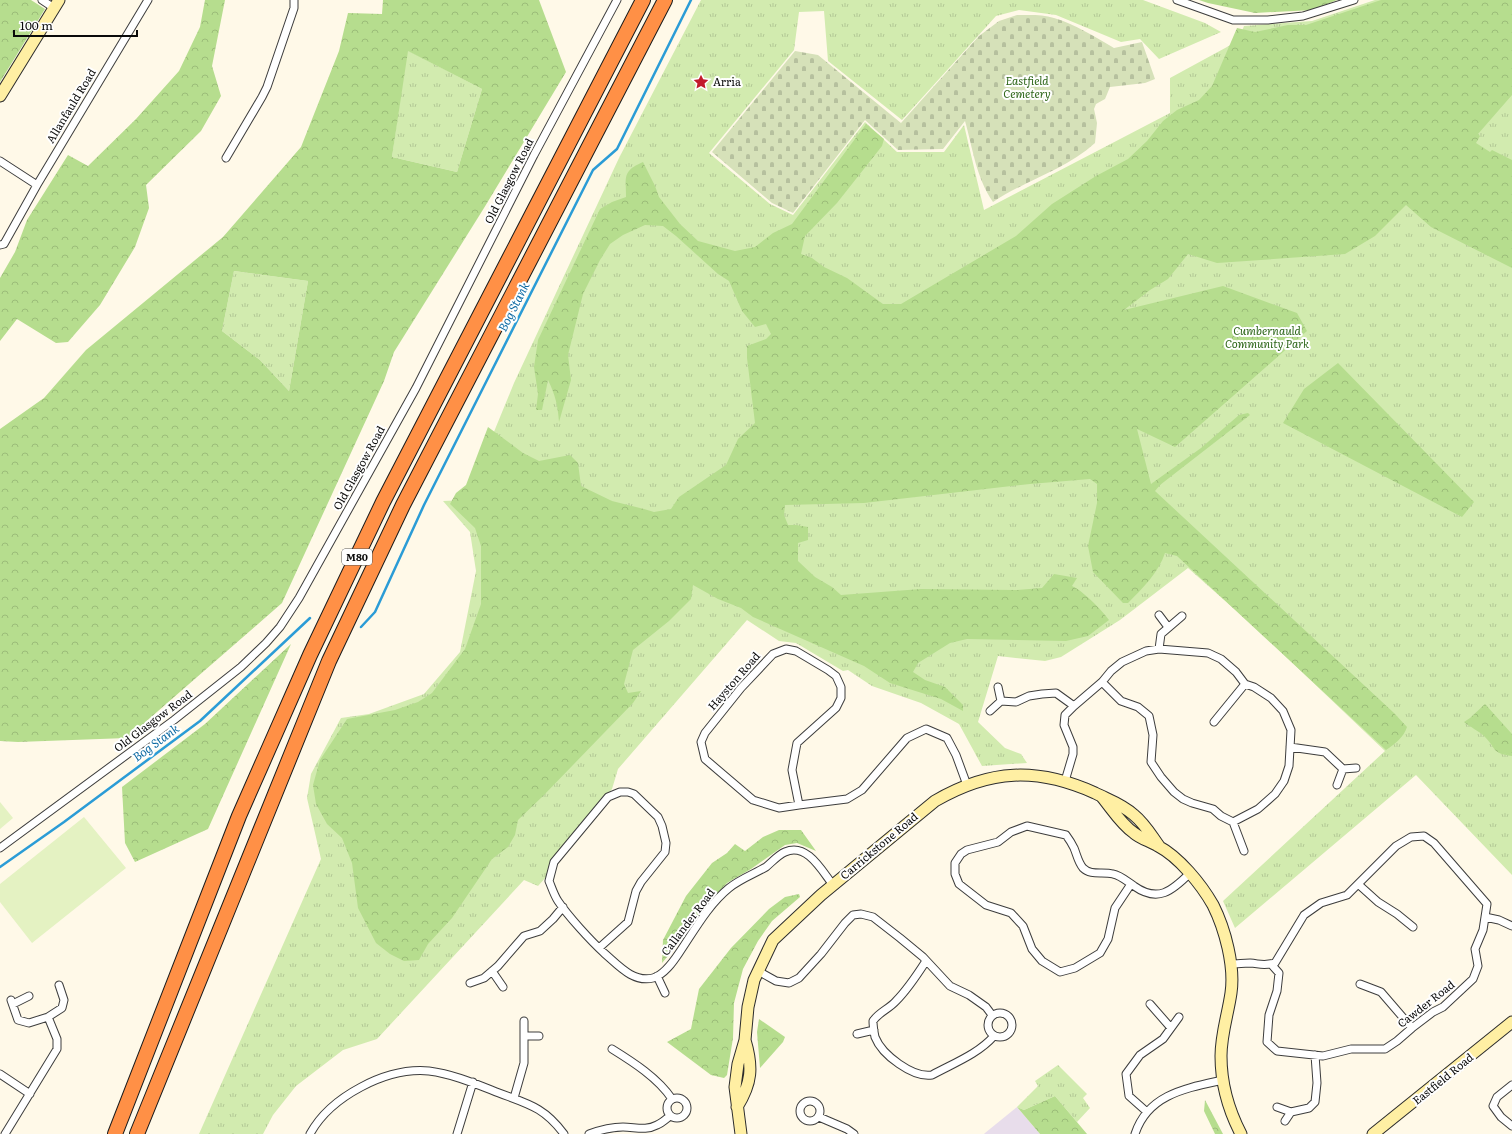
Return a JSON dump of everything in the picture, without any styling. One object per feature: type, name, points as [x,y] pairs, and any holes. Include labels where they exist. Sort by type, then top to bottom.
[{"type":"highway","name":"M80","points":[[116,1134],[239,816],[310,655],[387,495],[643,0]]},
{"type":"highway","name":"M80","points":[[137,1134],[329,661],[403,505],[665,0]]},
{"type":"street","points":[[0,96],[57,4],[42,0]]},
{"type":"street","name":"Allanfauld Road","points":[[0,245],[4,244],[37,185],[148,0]]},
{"type":"street","points":[[226,158],[267,87],[294,8],[294,0]]},
{"type":"street","name":"Old Glasgow Road","points":[[0,848],[174,720],[229,677],[266,643],[284,621],[299,598],[416,388],[534,155],[617,0]]},
{"type":"street","points":[[1177,0],[1233,20],[1268,20],[1303,16],[1354,0]]},
{"type":"street","points":[[0,161],[37,185]]},
{"type":"street","points":[[1159,616],[1168,627]]},
{"type":"street","points":[[1159,649],[1161,634],[1182,616]]},
{"type":"street","name":"Hayston Road","points":[[799,805],[792,770],[797,743],[836,708],[840,698],[840,687],[836,676],[828,670],[796,650],[786,648],[773,654],[741,688],[705,733],[701,742],[705,759],[753,800],[779,808],[847,799],[862,790],[907,738],[926,729],[947,738],[956,755],[966,785]]},
{"type":"street","points":[[1065,781],[1074,747],[1064,725],[1065,715],[1102,682],[1111,671],[1122,662],[1146,651],[1159,649],[1208,653],[1221,659],[1236,672],[1245,684],[1271,698],[1283,711],[1291,730],[1289,766],[1284,781],[1275,794],[1258,809],[1232,822]]},
{"type":"street","points":[[1102,682],[1121,701],[1138,707],[1148,716],[1153,735],[1151,762],[1161,777],[1174,792],[1183,799],[1214,809],[1221,816],[1232,822],[1244,851]]},
{"type":"street","points":[[1214,722],[1245,684]]},
{"type":"street","points":[[998,687],[1002,701]]},
{"type":"street","points":[[990,711],[1002,701],[1016,702],[1029,696],[1056,693],[1074,706]]},
{"type":"street","points":[[1290,747],[1325,752],[1343,769],[1356,768]]},
{"type":"street","points":[[1337,785],[1343,769]]},
{"type":"street","name":"Carrickstone Road","points":[[742,1134],[737,1107],[735,1087],[736,1075],[745,1040],[748,1007],[754,980],[772,940],[833,885],[935,801],[966,785],[998,776],[1023,774],[1045,776],[1065,781],[1122,805],[1149,830],[1150,835],[1158,846],[1176,859],[1190,873],[1204,891],[1219,919],[1224,933],[1230,964],[1231,991],[1221,1054],[1225,1093],[1231,1113],[1241,1134]]},
{"type":"street","points":[[599,948],[628,922],[636,891],[641,882],[665,852],[665,836],[658,817],[634,794],[628,792],[620,792],[608,797],[554,862],[549,881],[557,900],[599,948],[630,975],[644,979],[657,976],[665,993]]},
{"type":"street","points":[[1131,884],[1115,908],[1108,939],[1100,952],[1075,968],[1060,972],[1042,961],[1032,949],[1023,926],[1011,913],[986,905],[959,884],[955,874],[955,863],[967,850],[998,842],[1011,832],[1027,826],[1066,835],[1074,847],[1079,862],[1090,873],[1113,874],[1131,884],[1141,891],[1150,894],[1170,891],[1190,873]]},
{"type":"street","name":"Cawder Road","points":[[1424,836],[1434,843],[1488,904],[1483,930],[1475,949],[1478,966],[1473,979],[1443,1007],[1433,1012],[1385,1049],[1351,1048],[1330,1055],[1277,1051],[1267,1042],[1269,1015],[1279,983],[1279,973],[1271,964],[1275,963],[1282,953],[1296,926],[1304,915],[1321,903],[1347,895],[1358,884],[1396,846],[1411,837],[1424,836]]},
{"type":"street","name":"Callander Road","points":[[657,976],[661,974],[675,958],[717,899],[730,887],[766,866],[785,851],[797,850],[812,858],[833,885]]},
{"type":"street","points":[[1358,884],[1378,902],[1397,914],[1413,927]]},
{"type":"street","points":[[470,983],[484,978],[498,966],[524,936],[540,931],[563,907]]},
{"type":"street","points":[[758,970],[776,981],[789,983],[799,978],[821,954],[845,923],[853,915],[861,914],[873,917],[900,938],[926,961],[950,986],[969,995],[986,1007],[992,1016]]},
{"type":"street","points":[[1485,917],[1499,920],[1512,926]]},
{"type":"street","points":[[926,961],[908,988],[895,1002],[876,1015],[873,1021],[875,1036],[882,1048],[891,1058],[912,1071],[925,1076],[932,1075],[986,1046],[994,1036]]},
{"type":"street","points":[[1230,964],[1249,963],[1266,966],[1271,964]]},
{"type":"street","points":[[492,971],[503,987]]},
{"type":"street","points":[[1360,984],[1381,992],[1412,1028]]},
{"type":"street","points":[[29,996],[12,1002],[18,1020],[29,1023],[48,1017],[62,1008],[64,1000],[59,985]]},
{"type":"street","points":[[1150,1004],[1171,1028]]},
{"type":"street","points":[[1000,1012],[1004,1013],[1011,1018],[1012,1030],[1003,1038],[994,1036],[991,1034],[988,1026],[990,1019],[992,1016],[1000,1012]]},
{"type":"street","points":[[5,1134],[57,1050],[57,1039],[48,1017]]},
{"type":"street","points":[[1147,1112],[1129,1096],[1126,1074],[1140,1055],[1163,1039],[1179,1017]]},
{"type":"street","points":[[514,1098],[524,1063],[524,1021]]},
{"type":"street","name":"Eastfield Road","points":[[1373,1134],[1512,1022]]},
{"type":"street","points":[[857,1034],[874,1030]]},
{"type":"street","points":[[524,1036],[539,1036]]},
{"type":"street","points":[[612,1049],[660,1084],[672,1099]]},
{"type":"street","points":[[1277,1107],[1291,1112],[1309,1108],[1315,1102],[1315,1055]]},
{"type":"street","points":[[310,1134],[330,1109],[345,1096],[370,1082],[388,1076],[408,1072],[429,1071],[473,1082],[537,1108],[547,1114],[564,1134]]},
{"type":"street","points":[[0,1074],[30,1094]]},
{"type":"street","points":[[1135,1134],[1140,1121],[1150,1107],[1167,1096],[1200,1085],[1223,1080]]},
{"type":"street","points":[[457,1134],[473,1082]]},
{"type":"street","points":[[1512,1085],[1497,1097],[1493,1106],[1501,1117],[1512,1126]]},
{"type":"street","points":[[678,1098],[683,1100],[687,1105],[686,1113],[681,1118],[676,1119],[670,1116],[667,1111],[666,1107],[672,1099],[678,1098]]},
{"type":"street","points":[[1285,1121],[1291,1112]]},
{"type":"street","points":[[589,1134],[607,1128],[649,1128],[657,1125],[670,1116]]},
{"type":"street","points":[[819,1117],[847,1129],[854,1134]]},
{"type":"shaded area","points":[[1017,1107],[1040,1134],[984,1134],[985,1133]]},
{"type":"green space","points":[[0,0],[31,0],[45,9],[0,82]]},
{"type":"green space","points":[[205,0],[225,0],[212,66],[221,96],[201,131],[146,185],[149,208],[135,247],[100,305],[68,342],[56,343],[17,319],[0,341],[0,278],[15,252],[27,220],[68,155],[88,166],[136,119],[179,71],[200,27]]},
{"type":"green space","points":[[383,0],[539,0],[566,72],[484,208],[394,352],[384,381],[282,603],[127,738],[18,742],[0,741],[0,429],[44,398],[86,350],[223,237],[301,147],[339,51],[348,13],[382,14]],"holes":[[[408,51],[482,89],[457,172],[392,157]],[[234,271],[308,281],[289,391],[260,360],[222,331]]]},
{"type":"green space","name":"Cumbernauld Community Park","points":[[701,0],[1143,0],[1205,23],[1221,32],[1159,59],[1140,39],[1121,42],[1056,15],[1019,10],[996,16],[902,120],[828,61],[824,11],[799,12],[794,50],[709,153],[770,204],[793,215],[865,122],[897,152],[944,152],[964,125],[984,210],[1170,113],[1170,78],[1238,41],[1244,26],[1312,21],[1375,0],[1512,0],[1512,875],[1416,775],[1235,928],[1223,901],[1385,751],[1258,630],[1188,568],[1120,620],[1061,657],[1045,661],[998,656],[978,722],[1005,748],[1021,754],[1027,763],[982,766],[959,724],[921,703],[872,686],[848,670],[843,671],[796,643],[779,641],[747,620],[618,769],[612,789],[550,862],[547,876],[538,886],[524,880],[377,1039],[343,1050],[296,1086],[273,1115],[263,1134],[199,1134],[321,859],[307,798],[311,774],[341,718],[369,714],[424,694],[460,652],[476,571],[470,532],[443,501],[466,500],[514,383],[619,158]]},
{"type":"green space","points":[[1199,0],[1337,0],[1313,10],[1255,13]]},
{"type":"green space","points":[[1381,0],[1512,0],[1512,95],[1478,134],[1480,136],[1476,143],[1490,152],[1492,150],[1512,160],[1512,268],[1431,227],[1406,205],[1375,236],[1345,254],[1217,263],[1188,254],[1168,279],[1150,290],[1124,310],[1223,286],[1297,313],[1307,331],[1175,447],[1137,429],[1151,484],[1201,448],[1239,415],[1248,413],[1250,415],[1160,485],[1155,491],[1394,713],[1407,727],[1399,740],[1386,750],[1177,556],[1165,553],[1159,567],[1150,580],[1128,603],[1123,603],[1093,572],[1088,546],[1097,503],[1097,484],[1090,479],[1030,484],[864,503],[785,505],[784,515],[788,525],[808,527],[808,540],[798,543],[798,561],[815,577],[832,587],[841,595],[921,589],[1017,590],[1042,588],[1054,574],[1077,578],[1072,586],[1092,601],[1109,620],[1088,636],[1066,641],[967,639],[950,643],[918,663],[913,672],[925,680],[945,687],[963,705],[963,711],[941,699],[890,683],[864,666],[753,617],[741,608],[718,599],[693,585],[691,599],[669,621],[633,650],[624,684],[628,693],[641,691],[633,703],[518,820],[515,835],[508,847],[492,859],[452,918],[428,944],[419,960],[404,961],[390,954],[376,943],[358,908],[352,863],[342,838],[327,824],[316,804],[313,785],[320,760],[347,719],[395,710],[418,702],[432,693],[465,649],[481,604],[481,546],[475,528],[450,504],[456,493],[466,485],[488,427],[523,453],[539,461],[570,455],[578,463],[581,486],[612,501],[654,512],[671,509],[679,497],[726,465],[738,439],[755,423],[747,358],[747,346],[766,339],[771,334],[766,324],[755,327],[742,311],[729,281],[718,274],[663,226],[645,225],[623,235],[610,244],[583,294],[568,355],[571,380],[559,422],[556,400],[548,380],[542,410],[536,410],[538,394],[534,367],[538,340],[600,209],[612,202],[626,197],[626,180],[628,172],[631,168],[643,162],[659,197],[680,224],[698,241],[735,251],[755,247],[773,233],[792,224],[866,124],[884,139],[882,146],[837,203],[805,236],[801,254],[812,258],[824,267],[847,278],[883,304],[901,304],[1016,236],[1052,204],[1096,176],[1128,159],[1147,141],[1163,121],[1177,110],[1199,100],[1212,86],[1237,28],[1255,32],[1288,25],[1306,25]]},
{"type":"green space","name":"Eastfield Cemetery","points":[[1017,15],[1045,16],[1062,21],[1085,31],[1114,48],[1142,42],[1155,79],[1145,83],[1110,87],[1105,99],[1096,104],[1094,109],[1097,123],[1095,143],[1071,161],[993,202],[979,173],[965,121],[943,149],[898,150],[865,120],[793,213],[772,203],[712,152],[795,51],[818,55],[901,123],[979,36],[999,21]]},
{"type":"green space","points":[[407,50],[482,89],[457,172],[392,157]]},
{"type":"green space","points":[[234,271],[308,281],[289,391],[260,360],[222,331]]},
{"type":"green space","points":[[1338,363],[1474,502],[1462,517],[1283,423],[1304,389]]},
{"type":"green space","points":[[291,644],[208,829],[135,862],[125,843],[122,787],[205,724]]},
{"type":"green space","points":[[1485,704],[1512,734],[1512,756],[1497,752],[1483,735],[1464,722]]},
{"type":"green space","points":[[0,802],[13,818],[0,829]]},
{"type":"green space","points":[[84,817],[126,868],[32,943],[0,902],[0,884]]},
{"type":"green space","points":[[779,830],[801,830],[816,851],[797,843],[785,845],[751,869],[727,883],[702,911],[683,938],[662,963],[663,940],[686,896],[712,863],[727,853],[735,844],[745,851],[763,837]]},
{"type":"green space","points":[[799,894],[800,897],[772,921],[758,941],[743,969],[734,1003],[733,1038],[727,1075],[724,1078],[711,1075],[667,1042],[691,1029],[699,989],[731,948],[769,909],[785,897]]},
{"type":"green space","points":[[759,1019],[785,1037],[783,1042],[760,1068],[757,1032]]},
{"type":"green space","points":[[1058,1065],[1087,1094],[1083,1098],[1090,1108],[1077,1122],[1055,1096],[1024,1110],[1017,1107],[1038,1086],[1035,1081]]},
{"type":"green space","points":[[1055,1096],[1087,1134],[1040,1134],[1017,1107],[1024,1110]]},
{"type":"green space","points":[[1205,1100],[1223,1134],[1215,1134],[1204,1111]]},
{"type":"waterway","name":"Bog Stank","points":[[361,627],[375,612],[424,505],[593,170],[617,149],[691,0]]},
{"type":"waterway","name":"Bog Stank","points":[[0,867],[64,822],[200,721],[310,618]]},
{"type":"place","name":"Arria","points":[[701,82]]}]
